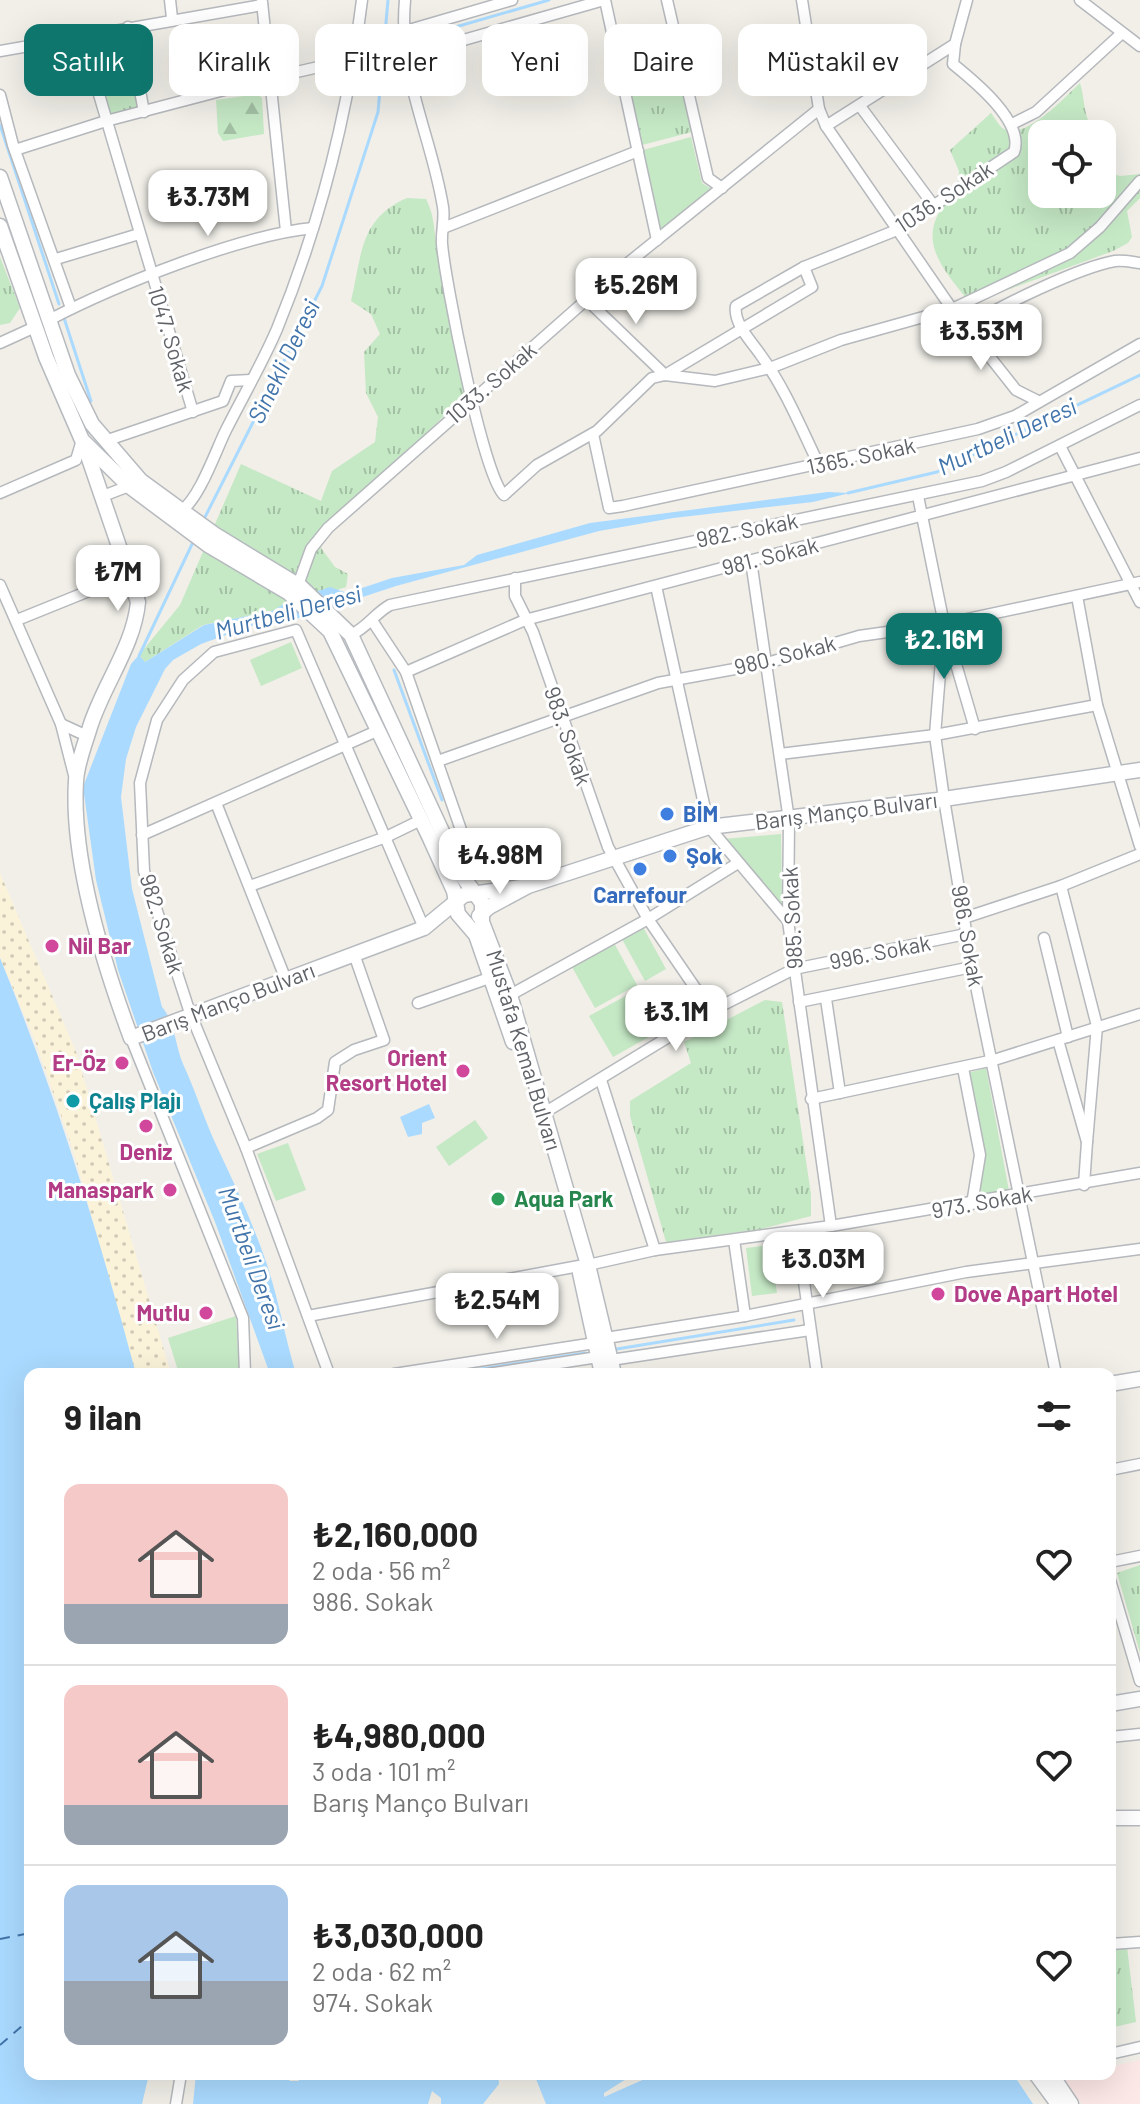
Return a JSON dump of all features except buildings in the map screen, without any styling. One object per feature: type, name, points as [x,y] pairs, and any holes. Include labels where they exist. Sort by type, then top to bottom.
[{"type":"main road","points":[[0,177],[68,375],[92,424],[141,481],[188,521],[211,539],[296,588],[334,616],[351,635],[449,850],[482,903],[481,913],[474,920],[463,919],[457,911],[457,903],[421,820],[330,631],[296,588]]},
{"type":"main road","name":"Barış Manço Bulvarı","points":[[0,226],[35,327],[103,496],[138,602],[136,623],[98,701],[76,781],[88,893],[104,956],[131,1038],[429,925],[463,919]]},
{"type":"main road","points":[[92,424],[82,440],[129,486],[188,521]]},
{"type":"main road","name":"Barış Manço Bulvarı","points":[[475,895],[528,886],[612,856],[709,827],[789,820],[1140,771]]},
{"type":"main road","name":"Barış Manço Bulvarı","points":[[481,913],[528,886]]},
{"type":"main road","points":[[457,903],[464,895],[475,895]]},
{"type":"main road","name":"Barış Manço Bulvarı","points":[[429,925],[457,903]]},
{"type":"main road","name":"Mustafa Kemal Bulvarı","points":[[481,913],[510,995],[544,1113],[605,1354]]},
{"type":"main road","name":"Mustafa Kemal Bulvarı","points":[[463,919],[476,935],[492,977],[583,1266]]},
{"type":"main road","points":[[1116,1383],[1140,1379]]},
{"type":"main road","points":[[1116,1703],[1140,1699]]},
{"type":"main road","points":[[1116,1818],[1140,1818]]},
{"type":"main road","points":[[1040,2080],[1058,2104]]},
{"type":"main road","points":[[1055,2080],[1071,2104]]},
{"type":"street","points":[[170,0],[172,18]]},
{"type":"street","points":[[359,24],[362,0]]},
{"type":"street","points":[[403,24],[405,0]]},
{"type":"street","points":[[430,24],[512,0]]},
{"type":"street","points":[[466,39],[604,0],[657,240]]},
{"type":"street","points":[[667,0],[708,178],[722,188]]},
{"type":"street","points":[[802,0],[819,109],[826,126],[952,309],[1016,390],[1038,401]]},
{"type":"street","points":[[967,0],[953,64],[979,85],[1012,124],[1036,112],[1122,33]]},
{"type":"street","points":[[1080,0],[1140,46]]},
{"type":"street","points":[[143,24],[262,3],[264,24]]},
{"type":"street","points":[[826,126],[955,44]]},
{"type":"street","points":[[0,51],[24,47]]},
{"type":"street","points":[[0,95],[15,150],[71,308]]},
{"type":"street","name":"1047. Sokak","points":[[99,96],[193,412]]},
{"type":"street","points":[[141,96],[144,112]]},
{"type":"street","points":[[15,150],[106,121],[203,96]]},
{"type":"street","points":[[272,96],[286,231]]},
{"type":"street","points":[[188,521],[187,507],[276,331],[313,228],[335,151],[346,96]]},
{"type":"street","points":[[414,96],[444,209],[442,242],[472,399],[493,481],[504,495],[537,465],[593,434],[652,378],[665,375],[812,287],[804,267]]},
{"type":"street","points":[[860,106],[934,206]]},
{"type":"street","name":"1033. Sokak","points":[[296,588],[316,540],[586,299],[819,109]]},
{"type":"street","name":"1036. Sokak","points":[[741,327],[736,306],[804,267],[897,230],[1014,152],[1018,142],[1012,124]]},
{"type":"street","points":[[443,228],[638,151]]},
{"type":"street","points":[[586,299],[665,375],[715,381],[770,368],[841,340],[952,309],[1070,253],[1100,227],[1140,181]]},
{"type":"street","points":[[49,320],[71,308],[151,277],[286,231],[313,228]]},
{"type":"street","points":[[56,259],[139,234]]},
{"type":"street","points":[[967,327],[991,311],[1094,268],[1117,261],[1140,263]]},
{"type":"street","points":[[0,343],[35,327]]},
{"type":"street","points":[[741,327],[770,368],[819,465]]},
{"type":"street","name":"1365. Sokak","points":[[593,434],[609,508],[978,429],[1015,416],[1140,344]]},
{"type":"street","points":[[105,441],[223,401],[231,381],[251,380]]},
{"type":"street","name":"982. Sokak","points":[[351,635],[373,622],[390,605],[982,481],[1140,405]]},
{"type":"street","points":[[0,493],[76,460],[82,440]]},
{"type":"street","points":[[1060,446],[1135,582],[1140,602]]},
{"type":"street","name":"981. Sokak","points":[[406,672],[525,620],[1140,458]]},
{"type":"street","points":[[103,496],[129,486]]},
{"type":"street","name":"986. Sokak","points":[[918,496],[944,624],[935,735],[944,799],[972,967],[994,1060],[1055,1368]]},
{"type":"street","name":"985. Sokak","points":[[751,561],[789,820],[788,921],[831,1226]]},
{"type":"street","points":[[17,620],[131,574]]},
{"type":"street","name":"983. Sokak","points":[[515,578],[515,596],[533,632],[612,856],[648,919],[711,1011]]},
{"type":"street","name":"980. Sokak","points":[[438,761],[677,678],[767,663],[859,636],[944,624],[1135,582]]},
{"type":"street","points":[[0,585],[61,724],[76,781]]},
{"type":"street","points":[[656,586],[709,827],[788,921]]},
{"type":"street","points":[[1077,596],[1097,705],[1121,774],[1140,846]]},
{"type":"street","points":[[373,622],[406,672],[468,850]]},
{"type":"street","points":[[944,624],[975,729]]},
{"type":"street","name":"982. Sokak","points":[[327,1368],[246,1148],[192,1016],[144,871],[140,783],[157,720],[183,680],[214,652],[296,630],[347,745]]},
{"type":"street","points":[[780,754],[975,729],[1097,705]]},
{"type":"street","points":[[61,724],[87,736]]},
{"type":"street","points":[[142,835],[379,730]]},
{"type":"street","points":[[347,745],[386,837],[429,925]]},
{"type":"street","points":[[216,803],[286,980]]},
{"type":"street","points":[[250,886],[386,837],[421,820]]},
{"type":"street","points":[[964,918],[1061,886],[1140,854]]},
{"type":"street","points":[[510,995],[648,919],[738,863]]},
{"type":"street","points":[[1061,886],[1097,1026],[1084,1185]]},
{"type":"street","name":"996. Sokak","points":[[544,1113],[711,1011],[794,969],[966,934]]},
{"type":"street","points":[[1044,938],[1087,1142]]},
{"type":"street","points":[[246,1148],[317,1118],[328,1110],[335,1062],[354,1050],[384,1040],[354,954]]},
{"type":"street","points":[[799,1002],[826,999],[972,967]]},
{"type":"street","points":[[418,1003],[492,977]]},
{"type":"street","points":[[826,999],[840,1093]]},
{"type":"street","points":[[811,1099],[994,1060],[1140,1014]]},
{"type":"street","points":[[131,1038],[243,1318],[245,1368]]},
{"type":"street","points":[[963,1068],[980,1155],[972,1204]]},
{"type":"street","points":[[601,1080],[655,1250]]},
{"type":"street","name":"973. Sokak","points":[[308,1316],[655,1250],[797,1232],[1140,1173]]},
{"type":"street","points":[[797,1232],[816,1368]]},
{"type":"street","points":[[734,1240],[745,1316]]},
{"type":"street","points":[[523,1368],[605,1354],[745,1316],[966,1272],[1140,1249]]},
{"type":"street","points":[[462,1368],[810,1330]]},
{"type":"street","points":[[1116,1469],[1140,1464]]},
{"type":"street","points":[[1116,1561],[1140,1556]]},
{"type":"street","points":[[1116,1600],[1140,1681]]},
{"type":"street","points":[[1116,1736],[1140,1734]]},
{"type":"street","points":[[1116,1944],[1140,1942]]},
{"type":"street","points":[[1116,2053],[1140,2047]]},
{"type":"street","points":[[176,2104],[180,2080]]},
{"type":"shaded area","points":[[1140,2060],[1140,2104],[1082,2104],[1064,2080],[1116,2080],[1116,2066]]},
{"type":"green space","points":[[1080,83],[1088,120],[1038,120]]},
{"type":"green space","points":[[104,96],[138,96],[140,107],[110,115]]},
{"type":"green space","points":[[260,96],[264,134],[223,141],[218,133],[216,100]]},
{"type":"green space","points":[[632,96],[683,96],[692,132],[642,145]]},
{"type":"green space","points":[[991,113],[1004,129],[1028,126],[1028,208],[1116,208],[1116,175],[1140,174],[1140,198],[1127,211],[1132,237],[1128,243],[1113,251],[988,297],[966,298],[938,259],[934,246],[936,220],[957,191],[959,171],[950,150]]},
{"type":"green space","points":[[691,137],[702,183],[713,190],[661,230],[643,150]]},
{"type":"green space","points":[[407,198],[426,199],[431,211],[462,373],[465,392],[462,399],[323,531],[321,548],[335,567],[348,574],[346,587],[272,611],[203,625],[145,662],[139,655],[180,605],[241,464],[321,501],[332,471],[375,442],[378,417],[366,393],[364,352],[380,334],[371,314],[351,301],[361,254],[371,228],[380,216]]},
{"type":"green space","points":[[0,257],[20,308],[10,323],[0,325]]},
{"type":"green space","points":[[291,642],[302,668],[261,686],[250,660]]},
{"type":"green space","points":[[781,834],[782,907],[723,839]]},
{"type":"green space","points":[[643,927],[666,969],[645,981],[622,939]]},
{"type":"green space","points":[[614,943],[637,985],[595,1008],[572,967]]},
{"type":"green space","points":[[631,993],[654,1034],[613,1057],[589,1016]]},
{"type":"green space","points":[[765,1000],[782,1002],[811,1194],[811,1216],[761,1229],[666,1242],[630,1116],[630,1101],[691,1063],[684,1042]]},
{"type":"green space","points":[[986,1068],[1009,1191],[980,1196],[983,1149],[968,1073]]},
{"type":"green space","points":[[475,1120],[488,1138],[449,1166],[436,1147]]},
{"type":"green space","points":[[288,1143],[306,1190],[276,1201],[257,1154]]},
{"type":"green space","points":[[770,1245],[777,1293],[752,1296],[746,1248]]},
{"type":"green space","points":[[236,1316],[239,1368],[177,1368],[168,1338]]},
{"type":"green space","points":[[1140,1565],[1140,1653],[1117,1573]]},
{"type":"green space","points":[[1127,1947],[1136,2022],[1116,2027],[1116,1948]]},
{"type":"sand","name":"Çalış Plajı","points":[[0,873],[76,1052],[169,1368],[134,1368],[73,1150],[35,1040],[0,958]]},
{"type":"water","points":[[828,492],[850,493],[813,502],[673,518],[599,531],[396,586],[296,619],[268,620],[201,644],[173,660],[165,669],[136,727],[126,759],[121,797],[132,889],[162,1007],[170,1020],[180,1057],[209,1128],[254,1229],[273,1285],[294,1368],[268,1368],[215,1222],[153,1072],[118,970],[96,880],[83,787],[131,664],[139,655],[145,662],[204,625],[272,611],[289,601],[330,587],[347,593],[392,578],[464,565],[477,555],[590,523]]},
{"type":"water","points":[[0,958],[40,1060],[75,1164],[134,1368],[24,1368],[24,2080],[148,2080],[142,2104],[0,2104]]},
{"type":"water","points":[[429,1104],[435,1118],[422,1123],[422,1134],[408,1137],[400,1117]]},
{"type":"water","points":[[195,2080],[499,2080],[499,2084],[483,2104],[441,2104],[441,2098],[432,2091],[428,2104],[193,2104]]},
{"type":"water","points":[[536,2080],[625,2080],[604,2093],[604,2097],[642,2080],[1017,2080],[1033,2104],[546,2104]]},
{"type":"waterway","name":"Sinekli Deresi","points":[[204,519],[322,286],[378,112],[388,0]]},
{"type":"waterway","points":[[466,24],[549,0]]},
{"type":"waterway","points":[[0,125],[59,304]]},
{"type":"waterway","points":[[64,318],[91,401]]},
{"type":"waterway","name":"Murtbeli Deresi","points":[[848,493],[937,472],[1140,375]]},
{"type":"waterway","name":"Sinekli Deresi","points":[[139,656],[194,540]]},
{"type":"waterway","points":[[394,670],[442,800]]},
{"type":"waterway","points":[[617,1349],[794,1320]]},
{"type":"waterway","points":[[488,1368],[585,1353]]},
{"type":"ferry route","points":[[0,1939],[24,1934]]},
{"type":"ferry route","points":[[0,2045],[24,2024]]},
{"type":"place","name":"BİM","points":[[667,814]]},
{"type":"place","name":"Şok","points":[[670,856]]},
{"type":"place","name":"Carrefour","points":[[640,869]]},
{"type":"place","name":"Nil Bar","points":[[52,946]]},
{"type":"place","name":"Er-Öz","points":[[122,1063]]},
{"type":"place","name":"Orient Resort Hotel","points":[[463,1071]]},
{"type":"place","name":"Çalış Plajı","points":[[73,1101]]},
{"type":"place","name":"Deniz","points":[[146,1126]]},
{"type":"place","name":"Manaspark","points":[[170,1190]]},
{"type":"place","name":"Aqua Park","points":[[498,1199]]},
{"type":"place","name":"Dove Apart Hotel","points":[[938,1294]]},
{"type":"place","name":"Mutlu","points":[[206,1313]]}]
